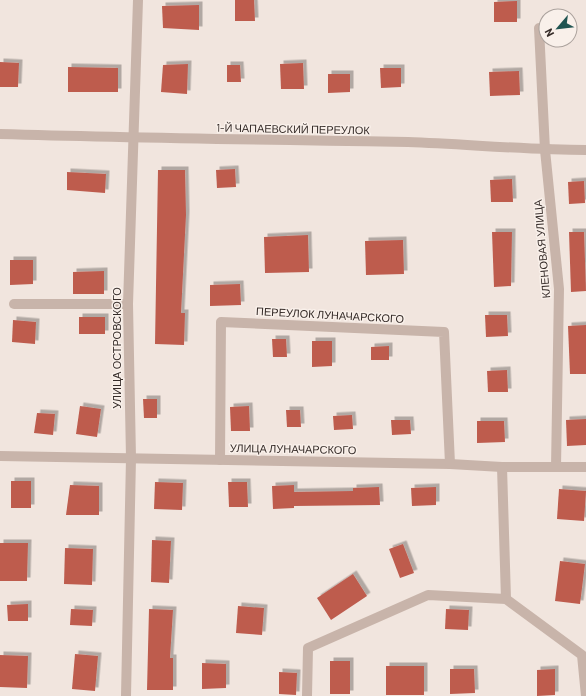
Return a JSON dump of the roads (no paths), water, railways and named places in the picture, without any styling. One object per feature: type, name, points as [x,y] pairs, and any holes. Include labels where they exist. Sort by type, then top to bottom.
[{"type":"street","name":"УЛИЦА ОСТРОВСКОГО","points":[[126,696],[131,458],[128,304],[138,0]]},
{"type":"street","name":"КЛЕНОВАЯ УЛИЦА","points":[[540,48],[545,150],[558,289],[556,467]]},
{"type":"street","name":"1-Й ЧАПАЕВСКИЙ ПЕРЕУЛОК","points":[[0,134],[134,138],[410,142],[545,150],[586,150]]},
{"type":"street","points":[[14,304],[128,304]]},
{"type":"street","name":"ПЕРЕУЛОК ЛУНАЧАРСКОГО","points":[[220,460],[221,322],[444,332],[450,464]]},
{"type":"street","name":"УЛИЦА ЛУНАЧАРСКОГО","points":[[0,456],[450,464],[502,467],[586,467]]},
{"type":"street","points":[[502,467],[506,599]]},
{"type":"street","points":[[306,696],[308,648],[428,596],[506,599],[584,655],[586,696]]}]
